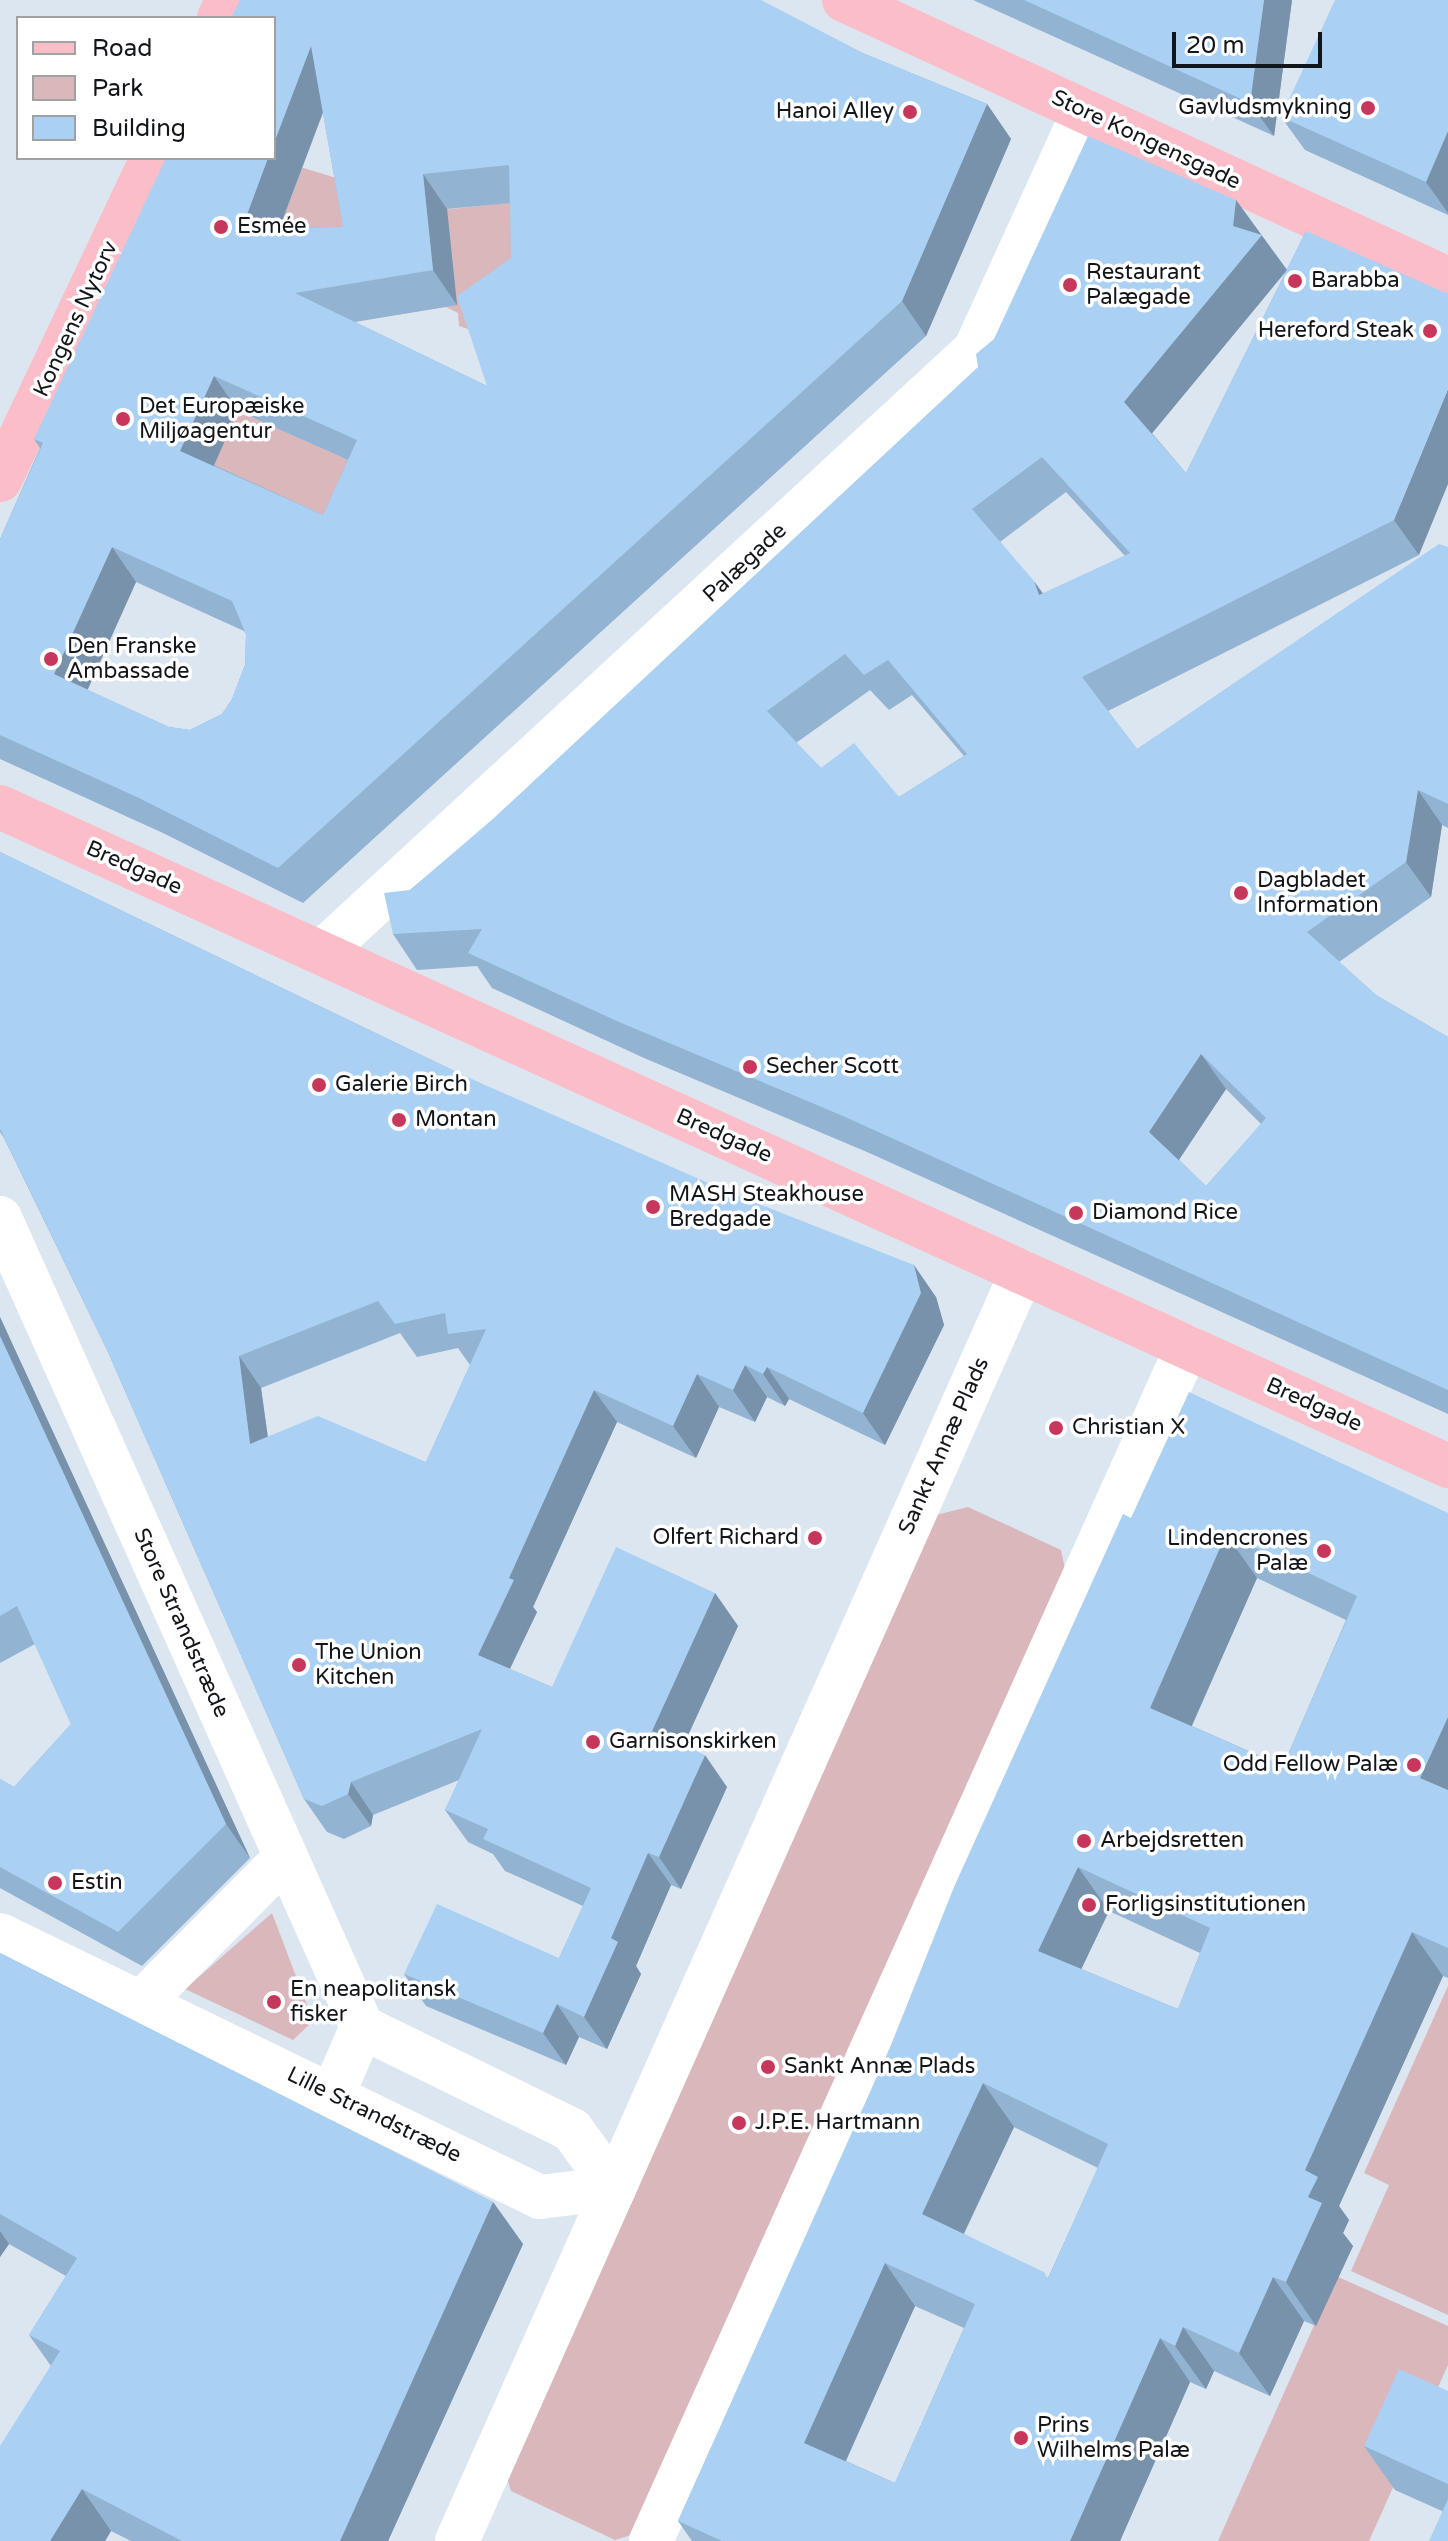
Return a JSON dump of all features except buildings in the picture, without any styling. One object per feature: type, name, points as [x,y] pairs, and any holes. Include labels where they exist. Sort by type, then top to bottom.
[{"type":"main road","name":"Store Kongensgade","points":[[844,0],[1448,279]]},
{"type":"main road","name":"Kongens Nytorv","points":[[0,480],[151,160]]},
{"type":"main road","name":"Bredgade","points":[[0,807],[1448,1466]]},
{"type":"street","name":"Palægade","points":[[321,953],[975,350],[1084,111]]},
{"type":"street","name":"Store Strandstræde","points":[[0,1218],[362,2027]]},
{"type":"street","name":"Sankt Annæ Plads","points":[[457,2541],[1022,1272]]},
{"type":"street","points":[[651,2541],[1187,1347]]},
{"type":"street","points":[[140,2004],[286,1857]]},
{"type":"street","name":"Lille Strandstræde","points":[[0,1935],[540,2197],[614,2188]]},
{"type":"street","points":[[333,2094],[362,2027],[572,2130],[614,2188]]},
{"type":"green space","points":[[287,163],[442,210],[533,200],[536,293],[482,334],[459,326],[458,313],[446,307],[389,316],[246,307],[296,184]]},
{"type":"green space","points":[[238,411],[384,476],[383,550],[205,486]]},
{"type":"green space","points":[[968,1507],[1061,1550],[1065,1569],[634,2534],[615,2540],[511,2491],[505,2471],[936,1515]]},
{"type":"green space","points":[[272,1913],[313,2021],[293,2040],[185,1989]]},
{"type":"green space","points":[[1448,1986],[1448,2315],[1351,2271],[1389,2185],[1364,2173]]},
{"type":"green space","points":[[1336,2276],[1448,2326],[1448,2365],[1369,2541],[1218,2541]]},
{"type":"place","name":"Gavludsmykning","points":[[1368,108]]},
{"type":"place","name":"Hanoi Alley","points":[[910,112]]},
{"type":"place","name":"Esmée","points":[[221,227]]},
{"type":"place","name":"Barabba","points":[[1295,281]]},
{"type":"place","name":"Restaurant Palægade","points":[[1070,285]]},
{"type":"place","name":"Hereford Steak","points":[[1430,331]]},
{"type":"place","name":"Det Europæiske Miljøagentur","points":[[123,419]]},
{"type":"place","name":"Den Franske Ambassade","points":[[51,659]]},
{"type":"place","name":"Dagbladet Information","points":[[1241,893]]},
{"type":"place","name":"Secher Scott","points":[[750,1067]]},
{"type":"place","name":"Galerie Birch","points":[[319,1085]]},
{"type":"place","name":"Montan","points":[[399,1120]]},
{"type":"place","name":"MASH Steakhouse Bredgade","points":[[653,1207]]},
{"type":"place","name":"Diamond Rice","points":[[1076,1213]]},
{"type":"place","name":"Christian X","points":[[1056,1428]]},
{"type":"place","name":"Olfert Richard","points":[[815,1538]]},
{"type":"place","name":"Lindencrones Palæ","points":[[1324,1551]]},
{"type":"place","name":"The Union Kitchen","points":[[299,1665]]},
{"type":"place","name":"Garnisonskirken","points":[[593,1742]]},
{"type":"place","name":"Odd Fellow Palæ","points":[[1414,1765]]},
{"type":"place","name":"Arbejdsretten","points":[[1084,1841]]},
{"type":"place","name":"Estin","points":[[55,1883]]},
{"type":"place","name":"Forligsinstitutionen","points":[[1089,1905]]},
{"type":"place","name":"En neapolitansk fisker","points":[[274,2002]]},
{"type":"place","name":"Sankt Annæ Plads","points":[[768,2067]]},
{"type":"place","name":"J.P.E. Hartmann","points":[[739,2123]]},
{"type":"place","name":"Prins Wilhelms Palæ","points":[[1021,2438]]}]
